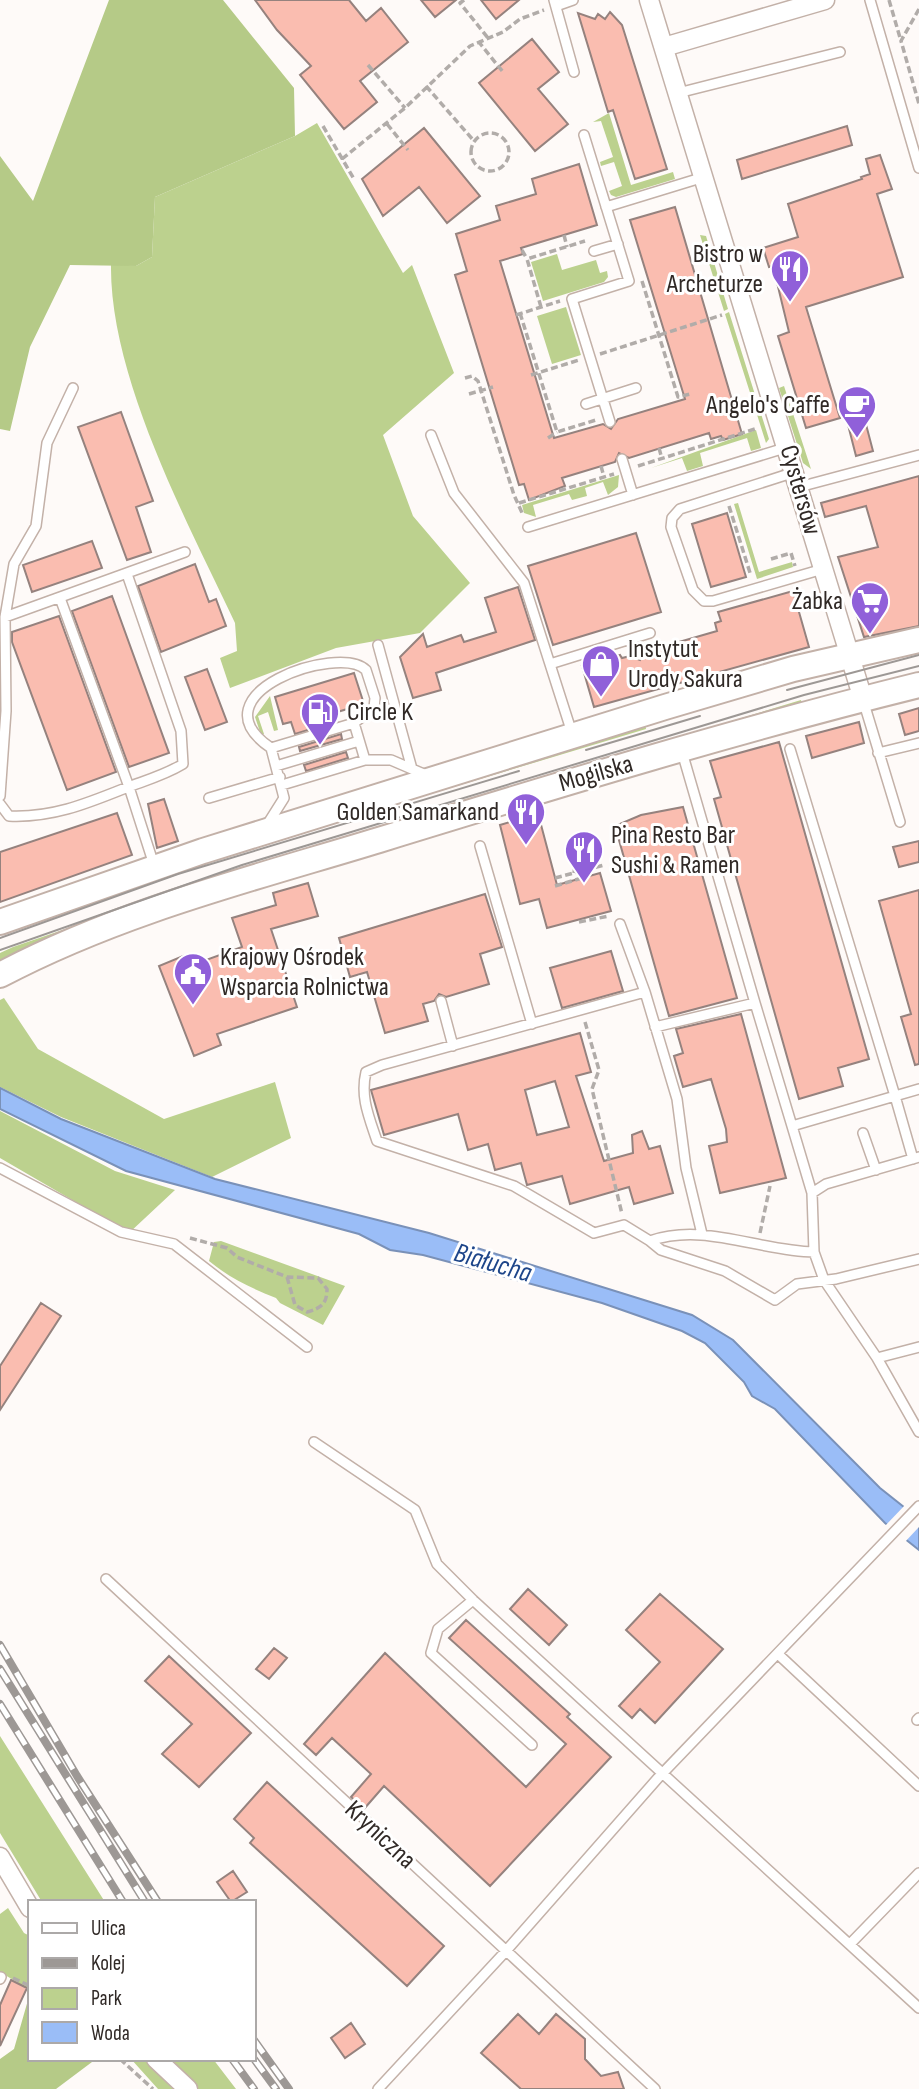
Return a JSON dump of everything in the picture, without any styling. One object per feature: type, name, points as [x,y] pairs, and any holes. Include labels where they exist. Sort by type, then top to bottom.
[{"type":"main road","name":"Mogilska","points":[[0,922],[256,834],[779,673],[919,640]]},
{"type":"main road","name":"Mogilska","points":[[0,975],[67,942],[187,898],[681,749],[919,685]]},
{"type":"street","points":[[664,47],[825,0]]},
{"type":"street","name":"Cystersów","points":[[650,1],[863,699]]},
{"type":"street","points":[[0,1857],[6,1880],[28,1906]]},
{"type":"street","points":[[158,2061],[188,2089]]},
{"type":"lane","points":[[573,0],[555,3],[574,72]]},
{"type":"lane","points":[[870,0],[919,168]]},
{"type":"lane","points":[[678,93],[840,52]]},
{"type":"lane","points":[[584,135],[629,281],[572,299],[610,419]]},
{"type":"lane","points":[[606,207],[704,177]]},
{"type":"lane","points":[[594,251],[618,244]]},
{"type":"lane","points":[[0,796],[6,711],[5,617],[14,564],[36,526],[47,443],[74,388]]},
{"type":"lane","points":[[586,404],[636,388]]},
{"type":"lane","points":[[431,435],[454,493],[524,583],[573,737]]},
{"type":"lane","points":[[528,527],[788,447]]},
{"type":"lane","points":[[824,569],[713,601],[697,598],[671,520],[677,510],[725,494],[919,455]]},
{"type":"lane","points":[[622,459],[633,495]]},
{"type":"lane","points":[[5,617],[185,552]]},
{"type":"lane","points":[[0,804],[9,816],[46,816],[90,804],[166,774],[183,764],[181,732],[127,574]]},
{"type":"lane","points":[[60,598],[129,787],[154,867]]},
{"type":"lane","points":[[550,664],[650,633]]},
{"type":"lane","points":[[632,639],[637,654]]},
{"type":"lane","points":[[378,645],[412,769]]},
{"type":"lane","points":[[256,834],[279,809],[284,798],[271,748],[254,737],[249,716],[254,697],[269,683],[324,663],[352,663],[366,670],[375,698],[374,708],[354,723],[271,748]]},
{"type":"lane","points":[[863,699],[900,822]]},
{"type":"lane","points":[[354,723],[365,760]]},
{"type":"lane","points":[[276,766],[359,741]]},
{"type":"lane","points":[[878,753],[919,743]]},
{"type":"lane","points":[[681,749],[812,1193],[814,1252],[824,1280],[877,1358],[919,1432]]},
{"type":"lane","points":[[790,749],[916,1158],[827,1184],[812,1193]]},
{"type":"lane","points":[[209,798],[365,760],[384,759],[424,775],[448,776]]},
{"type":"lane","points":[[480,846],[532,1024]]},
{"type":"lane","points":[[620,924],[645,992],[677,1099],[686,1168],[702,1234]]},
{"type":"lane","points":[[645,992],[366,1072],[364,1102],[377,1141],[514,1186],[594,1233],[624,1225],[661,1250],[725,1271],[775,1300],[797,1283],[824,1280],[919,1259]]},
{"type":"lane","points":[[441,1001],[453,1046]]},
{"type":"lane","points":[[655,1027],[755,1003]]},
{"type":"lane","points":[[792,1126],[919,1089]]},
{"type":"lane","points":[[863,1133],[876,1170]]},
{"type":"lane","points":[[0,1168],[121,1232],[160,1239],[179,1247],[307,1347]]},
{"type":"lane","points":[[650,1241],[671,1234],[702,1234],[786,1251],[814,1252]]},
{"type":"lane","points":[[877,1358],[919,1347]]},
{"type":"lane","points":[[314,1442],[415,1510],[437,1564],[473,1600],[919,2008]]},
{"type":"lane","points":[[378,2089],[505,1952],[664,1772],[919,1506]]},
{"type":"lane","name":"Kryniczna","points":[[106,1579],[655,2089]]},
{"type":"lane","points":[[473,1600],[438,1629],[431,1653],[532,1745]]},
{"type":"lane","points":[[779,1655],[919,1786]]},
{"type":"lane","points":[[850,1944],[919,1873]]},
{"type":"path","points":[[464,0],[460,4],[488,38]]},
{"type":"path","points":[[889,0],[919,104]]},
{"type":"path","points":[[342,159],[387,124],[447,64],[478,41],[503,32],[526,16],[555,3]]},
{"type":"path","points":[[901,41],[919,9]]},
{"type":"path","points":[[478,41],[503,72]]},
{"type":"path","points":[[368,65],[405,108]]},
{"type":"path","points":[[426,86],[474,141]]},
{"type":"path","points":[[387,124],[408,150]]},
{"type":"path","points":[[323,126],[354,179]]},
{"type":"path","points":[[483,134],[500,136],[508,145],[506,162],[496,170],[479,168],[471,153],[474,141],[483,134]]},
{"type":"path","points":[[527,259],[614,232]]},
{"type":"path","points":[[564,235],[567,247]]},
{"type":"path","points":[[522,250],[541,307]]},
{"type":"path","points":[[639,276],[678,397],[690,394]]},
{"type":"path","points":[[557,432],[518,314],[572,299]]},
{"type":"path","points":[[531,375],[722,315]]},
{"type":"path","points":[[465,378],[477,379],[514,495],[528,527]]},
{"type":"path","points":[[469,394],[493,387]]},
{"type":"path","points":[[548,438],[557,432],[610,419]]},
{"type":"path","points":[[748,431],[758,428]]},
{"type":"path","points":[[659,449],[662,459]]},
{"type":"path","points":[[601,466],[604,477]]},
{"type":"path","points":[[725,494],[755,589]]},
{"type":"path","points":[[771,559],[791,553],[798,570]]},
{"type":"path","points":[[570,877],[575,865]]},
{"type":"path","points":[[555,886],[570,877],[604,865]]},
{"type":"path","points":[[555,878],[582,878]]},
{"type":"path","points":[[579,922],[617,914]]},
{"type":"path","points":[[582,1010],[599,1070],[592,1089],[624,1225]]},
{"type":"path","points":[[757,1245],[770,1186]]},
{"type":"path","points":[[214,1244],[287,1277],[318,1278],[327,1289],[327,1297],[321,1307],[307,1312],[295,1305],[287,1277]]},
{"type":"path","points":[[122,2061],[153,2089]]},
{"type":"green space","points":[[109,0],[223,0],[294,88],[295,136],[155,197],[152,257],[136,266],[70,265],[30,347],[10,431],[0,429],[0,156],[33,201]]},
{"type":"green space","points":[[609,113],[631,185],[673,172],[675,179],[616,197],[611,195],[609,191],[622,186],[614,162],[601,166],[600,162],[613,157],[601,121],[593,122]]},
{"type":"green space","points":[[317,123],[403,273],[412,265],[454,373],[383,435],[413,516],[470,583],[420,633],[336,648],[230,688],[220,658],[237,651],[235,623],[174,494],[137,400],[123,353],[114,307],[111,263],[136,266],[152,257],[155,197],[295,136]]},
{"type":"green space","points":[[700,235],[706,236],[728,309],[724,311]]},
{"type":"green space","points":[[557,254],[562,270],[596,260],[600,273],[607,271],[608,277],[604,282],[543,301],[531,262]]},
{"type":"green space","points":[[566,307],[581,355],[552,364],[537,316]]},
{"type":"green space","points":[[729,312],[769,439],[766,443],[725,314]]},
{"type":"green space","points":[[784,386],[811,469],[803,463],[779,388]]},
{"type":"green space","points":[[756,430],[761,448],[751,451],[747,438],[700,453],[703,466],[687,471],[682,458],[651,468]]},
{"type":"green space","points":[[619,475],[618,487],[608,495],[603,482],[585,488],[587,496],[572,500],[569,494],[533,505],[536,517],[524,513],[522,505]]},
{"type":"green space","points":[[738,503],[759,572],[792,562],[793,567],[757,579],[734,504]]},
{"type":"green space","points":[[270,696],[278,730],[274,731],[268,712],[258,716],[264,734],[261,735],[255,717]]},
{"type":"green space","points":[[801,700],[802,705],[793,705],[0,964],[0,953],[13,947],[246,867]]},
{"type":"green space","points":[[645,722],[646,729],[205,862],[0,935],[0,932],[187,865]]},
{"type":"green space","points":[[4,998],[38,1049],[164,1119],[275,1082],[291,1138],[212,1177],[61,1117],[0,1087],[0,1000]]},
{"type":"green space","points":[[0,1111],[115,1171],[175,1190],[129,1233],[0,1158]]},
{"type":"green space","points":[[221,1241],[345,1286],[323,1325],[280,1303],[276,1298],[233,1278],[209,1261],[214,1242]]},
{"type":"green space","points":[[0,1736],[104,1900],[41,1900],[0,1833]]},
{"type":"green space","points":[[8,1908],[28,1935],[28,1989],[0,1972],[0,1914]]},
{"type":"green space","points":[[28,2000],[28,2061],[93,2061],[56,2089],[0,2089],[0,2059],[14,2049]]},
{"type":"green space","points":[[133,2061],[215,2061],[236,2089],[158,2089]]},
{"type":"water","name":"Białucha","points":[[0,1088],[61,1119],[215,1179],[429,1233],[692,1315],[733,1340],[880,1488],[919,1519],[919,1550],[885,1523],[775,1409],[752,1396],[744,1382],[705,1343],[682,1331],[602,1303],[423,1255],[390,1250],[359,1234],[126,1171],[0,1109]]},
{"type":"pier","points":[[906,1504],[919,1515],[919,1527],[904,1543],[884,1527]]},
{"type":"building","points":[[255,0],[349,0],[366,21],[381,8],[408,42],[360,81],[377,102],[344,129],[300,75],[311,66],[277,30]]},
{"type":"building","points":[[421,0],[456,0],[435,17]]},
{"type":"building","points":[[481,0],[519,0],[496,19]]},
{"type":"building","points":[[610,12],[622,25],[667,169],[635,179],[613,110],[608,112],[578,13],[595,19],[598,14],[605,19]]},
{"type":"building","points":[[532,39],[559,72],[538,89],[568,124],[535,151],[479,83]]},
{"type":"building","points":[[847,126],[852,145],[742,179],[737,160]]},
{"type":"building","points":[[424,128],[480,196],[447,223],[419,187],[383,216],[362,179]]},
{"type":"building","points":[[880,155],[892,189],[877,194],[903,277],[806,307],[840,418],[806,428],[778,336],[789,332],[773,266],[769,267],[763,248],[798,237],[788,204],[862,179],[861,177],[870,174],[866,159]]},
{"type":"building","points":[[579,164],[597,225],[521,248],[523,254],[500,261],[554,438],[603,424],[611,429],[618,419],[685,399],[630,220],[675,207],[742,434],[723,440],[721,436],[711,439],[709,433],[629,458],[619,453],[615,462],[562,478],[565,486],[529,500],[524,484],[519,485],[455,275],[467,271],[456,234],[500,220],[496,206],[536,194],[532,179]]},
{"type":"building","points":[[121,412],[153,501],[136,507],[151,552],[127,560],[78,427]]},
{"type":"building","points":[[863,413],[873,451],[856,456],[846,417]]},
{"type":"building","points":[[919,476],[919,626],[864,637],[838,557],[878,547],[866,506],[825,517],[821,503]]},
{"type":"building","points":[[727,513],[746,577],[711,587],[692,524]]},
{"type":"building","points":[[636,533],[661,612],[553,645],[528,566]]},
{"type":"building","points":[[92,541],[102,568],[32,592],[23,565]]},
{"type":"building","points":[[195,564],[209,602],[216,599],[226,626],[161,652],[138,586]]},
{"type":"building","points":[[518,587],[535,640],[436,673],[441,690],[413,698],[400,657],[423,634],[427,647],[461,635],[464,642],[496,632],[485,598]]},
{"type":"building","points":[[793,591],[809,647],[594,707],[582,666],[620,655],[622,658],[630,656],[640,660],[644,652],[717,631],[715,623],[721,621],[718,612]]},
{"type":"building","points":[[112,596],[169,753],[129,767],[72,611]]},
{"type":"building","points":[[59,616],[116,772],[67,790],[12,642],[12,632]]},
{"type":"building","points":[[207,669],[227,722],[205,730],[185,677]]},
{"type":"building","points":[[354,673],[364,704],[334,713],[337,721],[295,734],[291,722],[283,724],[275,697]]},
{"type":"building","points":[[919,708],[919,731],[905,735],[899,714]]},
{"type":"building","points":[[859,722],[864,743],[812,758],[806,736]]},
{"type":"building","points":[[341,734],[342,739],[300,751],[299,747]]},
{"type":"building","points":[[779,742],[869,1059],[838,1068],[843,1086],[799,1099],[714,799],[721,797],[710,761]]},
{"type":"building","points":[[346,752],[348,758],[306,771],[304,765]]},
{"type":"building","points":[[164,799],[178,841],[157,848],[148,804]]},
{"type":"building","points":[[683,807],[737,998],[669,1016],[615,826],[641,815]]},
{"type":"building","points":[[117,813],[132,855],[0,902],[0,852]]},
{"type":"building","points":[[520,819],[522,826],[540,821],[557,885],[600,873],[611,911],[547,928],[539,899],[520,904],[500,825]]},
{"type":"building","points":[[919,841],[919,862],[899,867],[893,847]]},
{"type":"building","points":[[308,883],[318,916],[271,929],[297,1007],[217,1034],[221,1045],[194,1056],[159,966],[183,956],[187,967],[242,947],[232,918],[276,905],[273,893]]},
{"type":"building","points":[[919,890],[919,1064],[915,1065],[901,1017],[911,1014],[879,901]]},
{"type":"building","points":[[485,894],[502,947],[480,954],[489,984],[446,997],[439,994],[434,1001],[423,1004],[428,1021],[385,1033],[367,972],[350,977],[339,938]]},
{"type":"building","points":[[611,951],[623,991],[562,1008],[550,968]]},
{"type":"building","points":[[741,1014],[786,1178],[720,1193],[709,1146],[727,1142],[726,1129],[711,1079],[683,1087],[674,1056],[683,1053],[676,1029]]},
{"type":"building","points":[[580,1033],[591,1072],[576,1076],[604,1161],[633,1153],[632,1135],[642,1131],[649,1149],[660,1146],[673,1193],[634,1204],[629,1187],[570,1204],[562,1176],[527,1185],[521,1163],[495,1170],[488,1144],[468,1150],[458,1114],[384,1135],[371,1090]],"holes":[[[555,1081],[569,1127],[537,1135],[525,1090]]]},
{"type":"building","points":[[41,1303],[61,1316],[0,1410],[0,1366]]},
{"type":"building","points":[[528,1589],[567,1625],[549,1645],[510,1609]]},
{"type":"building","points":[[660,1594],[723,1649],[655,1723],[640,1709],[632,1718],[619,1706],[660,1662],[626,1630]]},
{"type":"building","points":[[466,1620],[570,1714],[567,1717],[611,1757],[490,1886],[384,1786],[364,1809],[351,1797],[371,1774],[332,1738],[316,1755],[304,1744],[385,1653],[526,1787],[566,1744],[449,1638]]},
{"type":"building","points":[[274,1648],[287,1658],[269,1679],[256,1669]]},
{"type":"building","points":[[169,1656],[251,1733],[199,1787],[162,1754],[192,1724],[145,1681]]},
{"type":"building","points":[[267,1782],[444,1946],[407,1986],[250,1843],[254,1838],[234,1819]]},
{"type":"building","points":[[233,1871],[247,1892],[230,1900],[217,1882]]},
{"type":"building","points":[[11,1980],[27,1988],[0,2046],[0,2005]]},
{"type":"building","points":[[518,2014],[539,2034],[556,2014],[585,2039],[585,2059],[601,2076],[618,2072],[624,2089],[521,2089],[481,2053]]},
{"type":"building","points":[[351,2023],[365,2044],[345,2058],[331,2038]]},
{"type":"tram line","points":[[787,690],[919,655]]},
{"type":"tram line","points":[[0,950],[242,865],[804,695],[919,666]]},
{"type":"tram line","points":[[586,750],[700,716]]},
{"type":"tram line","points":[[0,938],[178,874],[519,771]]},
{"type":"railway","points":[[0,1645],[77,1776],[157,1900]]},
{"type":"railway","points":[[0,1669],[144,1900]]},
{"type":"railway","points":[[0,1704],[122,1900]]},
{"type":"railway","points":[[256,2043],[289,2089]]},
{"type":"railway","points":[[233,2061],[254,2089]]},
{"type":"railway","points":[[255,2061],[276,2089]]},
{"type":"place","name":"Bistro w Archeturze","points":[[790,303]]},
{"type":"place","name":"Angelo's Caffe","points":[[857,439]]},
{"type":"place","name":"Żabka","points":[[870,635]]},
{"type":"place","name":"Instytut Urody Sakura","points":[[601,698]]},
{"type":"place","name":"Circle K","points":[[320,746]]},
{"type":"place","name":"Golden Samarkand","points":[[526,846]]},
{"type":"place","name":"Pina Resto Bar Sushi & Ramen","points":[[584,884]]},
{"type":"place","name":"Krajowy Ośrodek Wsparcia Rolnictwa","points":[[193,1006]]}]
